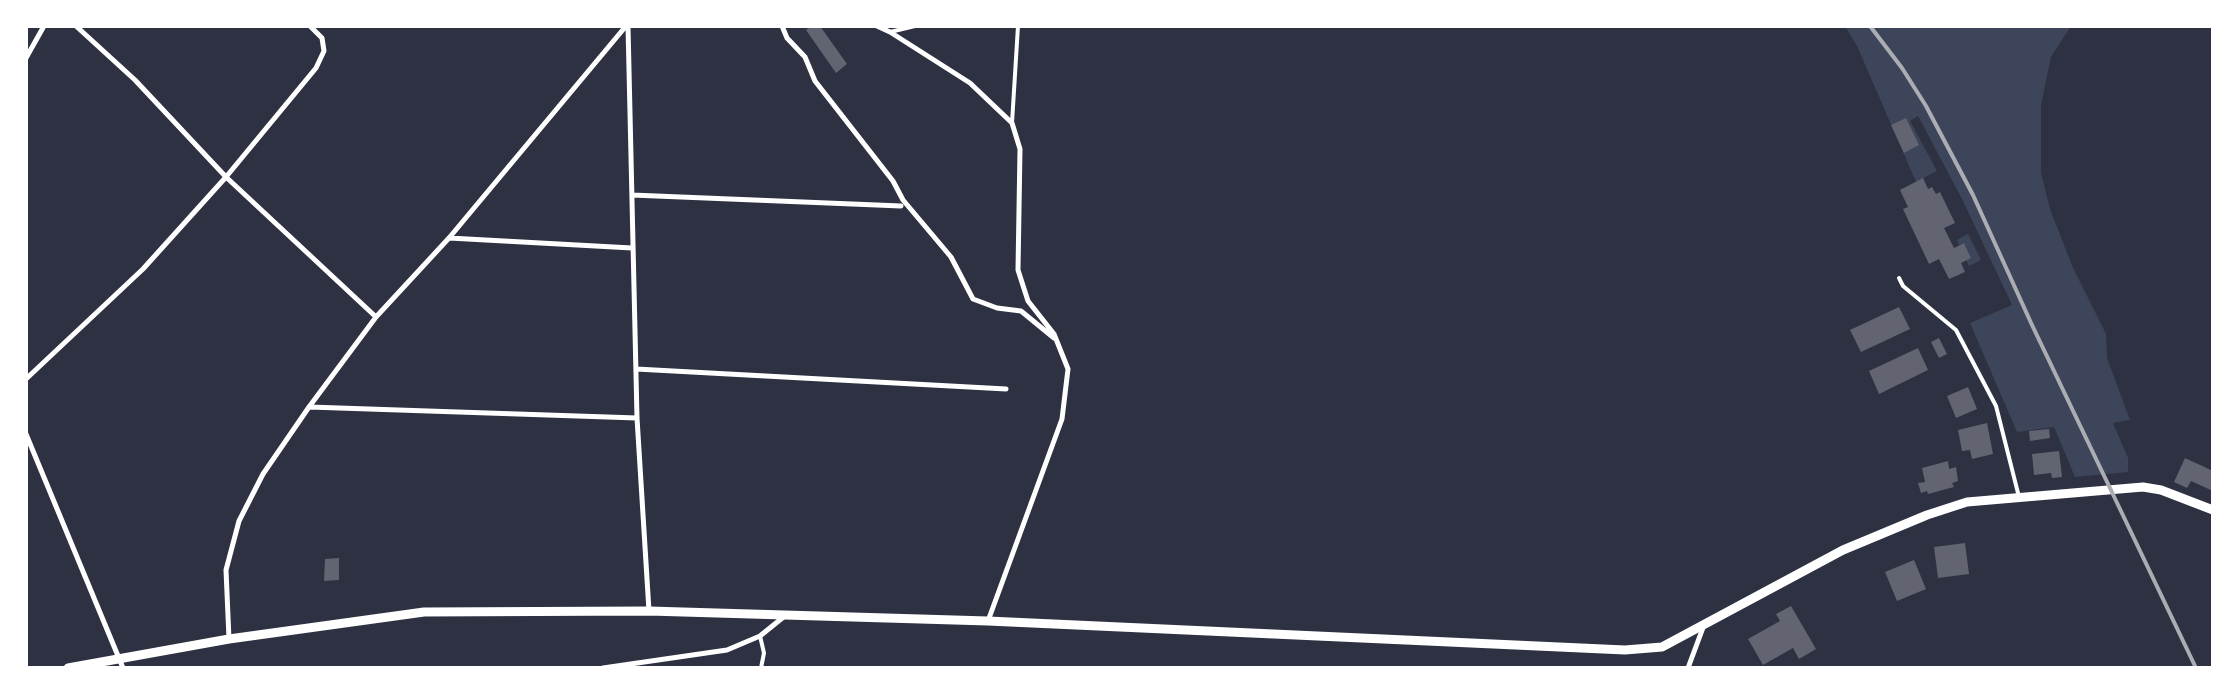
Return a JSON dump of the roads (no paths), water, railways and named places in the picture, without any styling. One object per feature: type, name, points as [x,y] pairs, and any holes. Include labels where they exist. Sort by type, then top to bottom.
[{"type":"street","points":[[26,58],[44,26]]},
{"type":"street","points":[[76,26],[135,80],[226,177],[376,318]]},
{"type":"street","points":[[26,379],[143,269],[226,177],[316,68],[324,51],[322,38],[310,26]]},
{"type":"street","points":[[627,26],[637,418],[648,611]]},
{"type":"street","points":[[230,639],[226,570],[239,521],[263,474],[309,407],[376,318],[449,238],[627,26]]},
{"type":"street","points":[[782,26],[787,38],[805,57],[815,81],[893,181],[903,200],[951,258],[973,299],[997,308],[1021,311],[1056,340]]},
{"type":"street","points":[[877,26],[890,32],[970,83],[1012,123],[1020,149],[1018,270],[1028,301],[1054,334],[1068,369],[1062,419],[988,621]]},
{"type":"street","points":[[632,195],[901,206]]},
{"type":"street","points":[[449,238],[632,248]]},
{"type":"street","points":[[636,369],[1006,389]]},
{"type":"street","points":[[309,407],[637,418]]},
{"type":"street","points":[[26,434],[123,668]]},
{"type":"street","points":[[68,668],[120,657],[230,639],[424,612],[648,611],[988,621],[1625,650],[1662,647],[1842,550],[1927,515],[1967,502],[2143,486],[2161,490],[2213,510]]},
{"type":"street","points":[[603,668],[727,650],[760,636],[786,615]]},
{"type":"street","points":[[1688,668],[1704,625]]},
{"type":"lane","points":[[890,32],[915,26]]},
{"type":"lane","points":[[1012,123],[1018,26]]},
{"type":"lane","points":[[1899,278],[1904,286],[1956,330],[1998,413],[2019,497]]},
{"type":"lane","points":[[760,636],[764,653],[760,668]]},
{"type":"railway","points":[[1870,26],[1902,68],[1926,106],[1973,195],[2032,325],[2196,668]]}]
